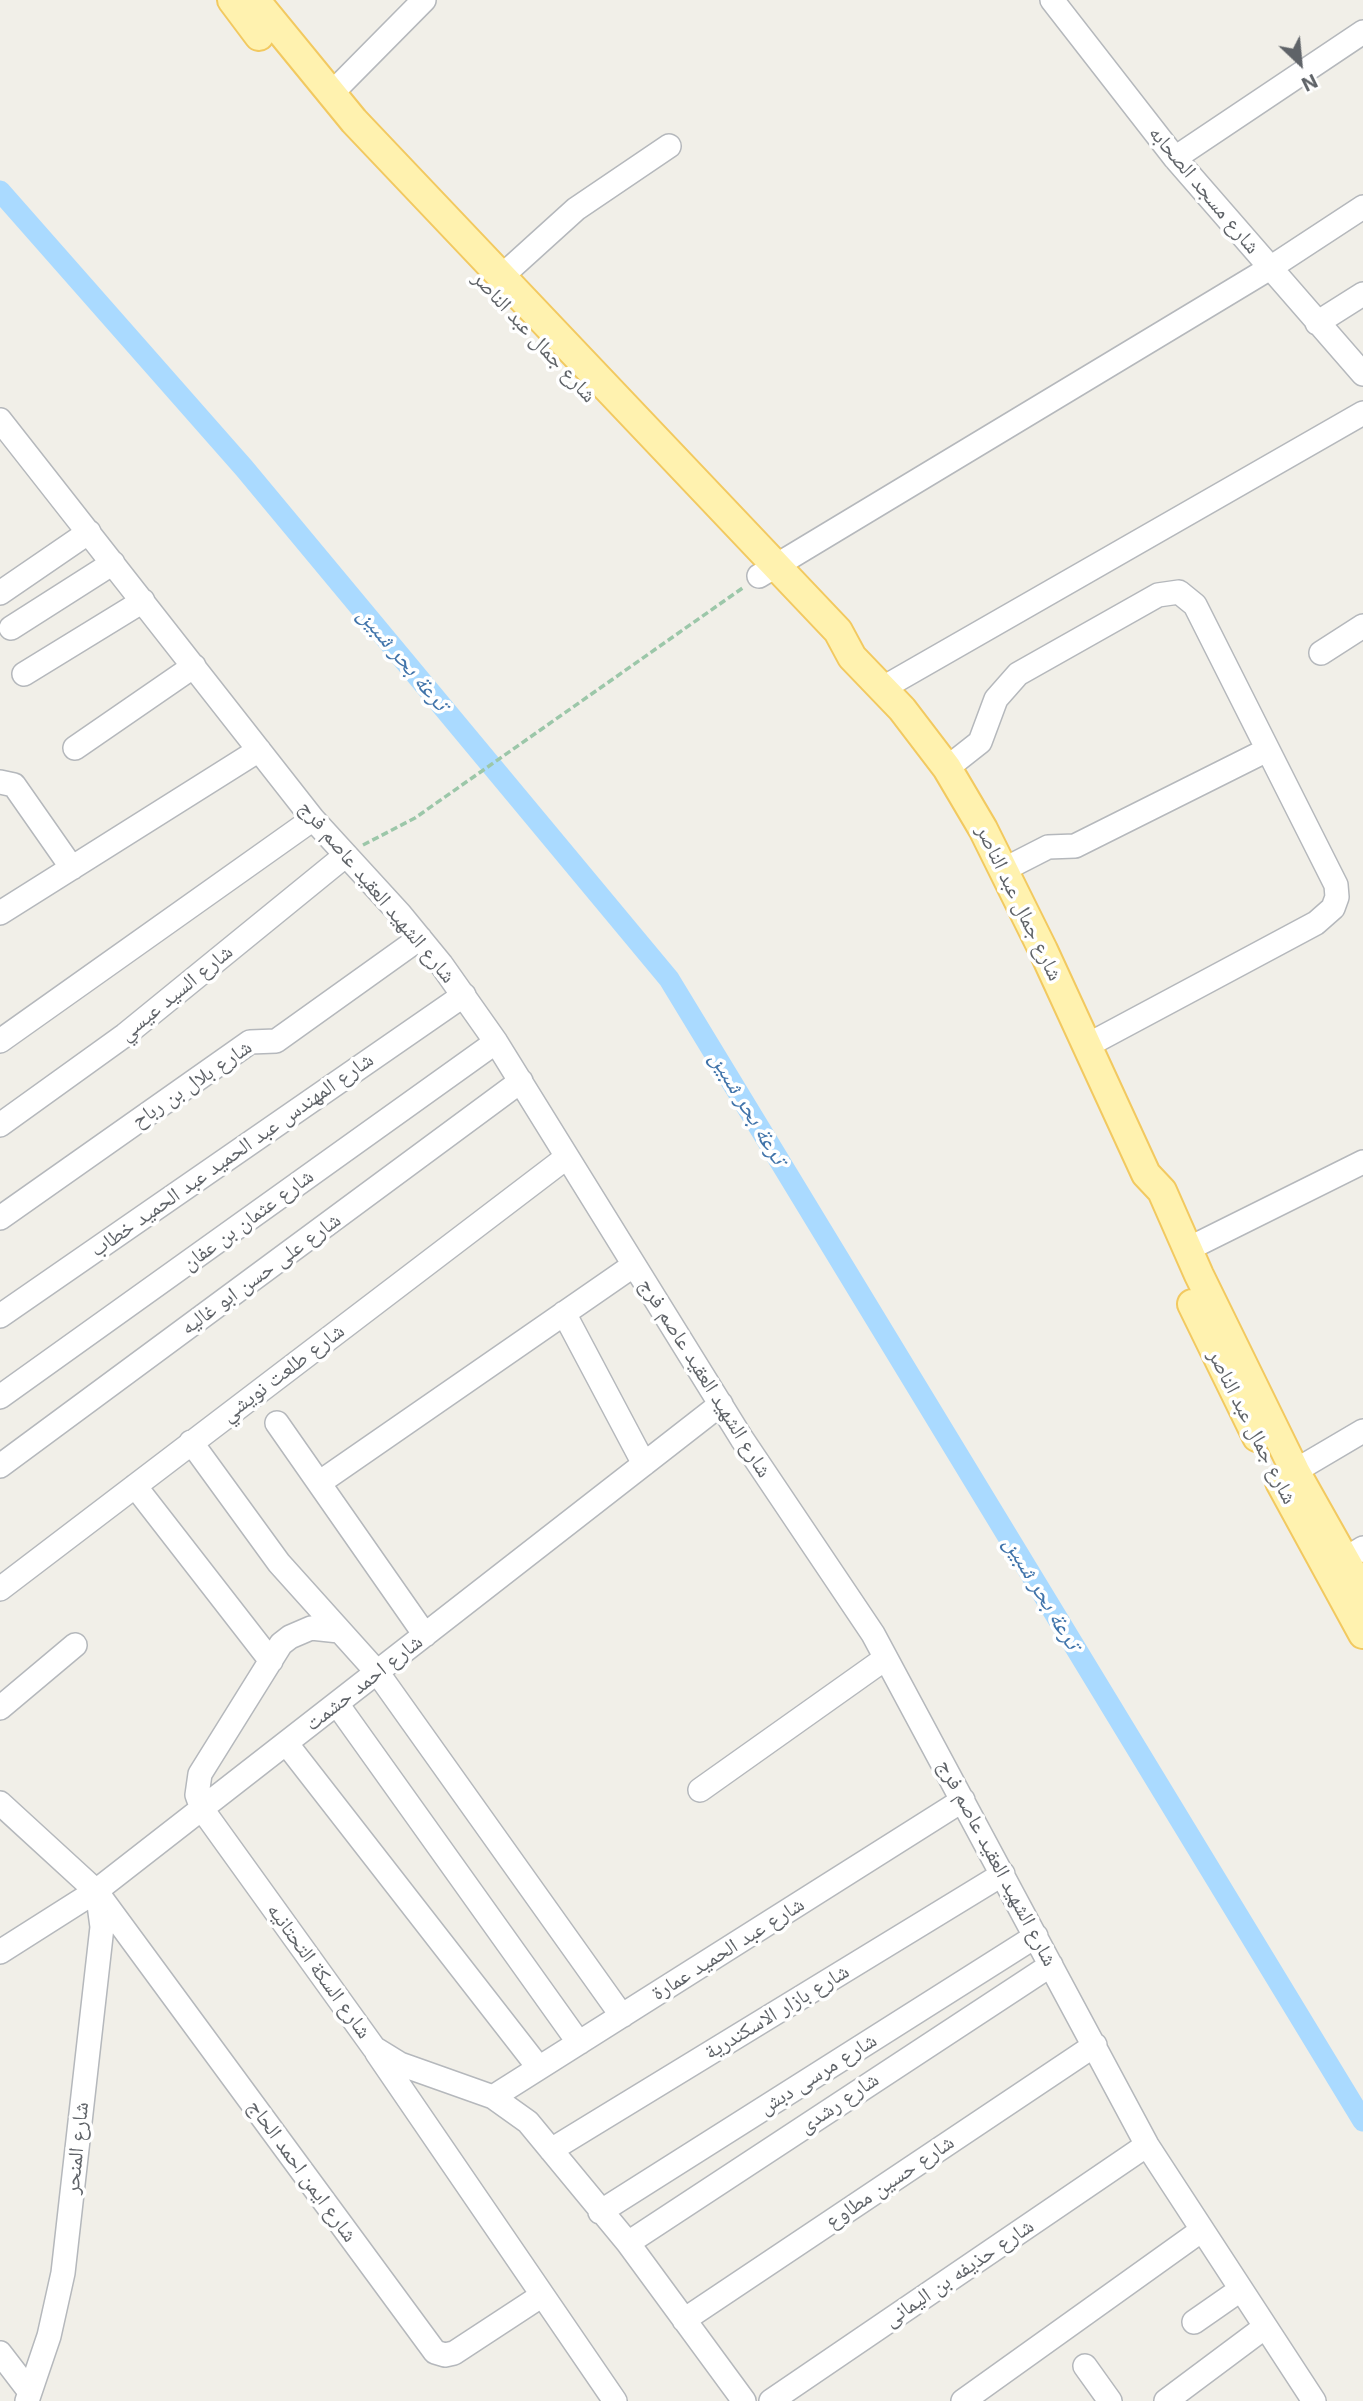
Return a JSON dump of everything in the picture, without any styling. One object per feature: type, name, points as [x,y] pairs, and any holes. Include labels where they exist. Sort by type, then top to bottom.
[{"type":"main road","name":"شارع جمال عبد الناصر","points":[[232,0],[340,131],[767,572],[843,637],[852,657],[883,688],[947,768],[1003,870],[1146,1174],[1162,1191],[1294,1471],[1354,1553],[1363,1592]]},
{"type":"main road","name":"شارع جمال عبد الناصر","points":[[255,0],[331,95],[502,276],[767,572]]},
{"type":"main road","name":"شارع جمال عبد الناصر","points":[[1146,1174],[1149,1204],[1213,1350],[1328,1576],[1363,1634]]},
{"type":"street","points":[[331,95],[424,0]]},
{"type":"street","name":"شارع مسجد الصحابه","points":[[1052,0],[1175,158],[1363,374]]},
{"type":"street","points":[[1175,158],[1363,32]]},
{"type":"street","points":[[502,276],[576,209],[669,146]]},
{"type":"street","points":[[767,572],[1270,268],[1363,207]]},
{"type":"street","points":[[1317,323],[1363,294]]},
{"type":"street","points":[[883,688],[1363,413]]},
{"type":"street","name":"شارع الشهيد العقيد عاصم فرج","points":[[3,429],[89,532],[313,818],[420,938],[496,1042],[721,1404],[886,1658],[1147,2145],[1314,2401]]},
{"type":"street","points":[[0,593],[89,532]]},
{"type":"street","points":[[11,628],[113,563]]},
{"type":"street","points":[[947,768],[980,742],[996,699],[1010,681],[1168,591],[1179,592],[1195,605],[1336,885],[1334,908],[1316,923],[1087,1045]]},
{"type":"street","points":[[24,674],[143,601]]},
{"type":"street","points":[[1321,653],[1363,625]]},
{"type":"street","points":[[75,748],[194,666]]},
{"type":"street","points":[[0,913],[259,750]]},
{"type":"street","points":[[1003,870],[1048,847],[1075,846],[1268,750]]},
{"type":"street","points":[[0,782],[14,785],[72,868]]},
{"type":"street","points":[[0,1041],[313,818]]},
{"type":"street","name":"شارع السيد عيسي","points":[[0,1125],[125,1035],[346,855]]},
{"type":"street","name":"شارع بلال بن رباح","points":[[0,1218],[250,1042],[276,1041],[420,938]]},
{"type":"street","name":"شارع المهندس عبد الحميد عبد الحميد خطاب","points":[[0,1316],[464,995]]},
{"type":"street","name":"شارع عثمان بن عفان","points":[[0,1397],[496,1042]]},
{"type":"street","name":"شارع على حسن ابو غاليه","points":[[0,1466],[521,1081]]},
{"type":"street","name":"شارع طلعت نويشي","points":[[0,1588],[567,1157]]},
{"type":"street","points":[[1188,1249],[1363,1162]]},
{"type":"street","points":[[319,1483],[634,1265]]},
{"type":"street","points":[[564,1313],[644,1464]]},
{"type":"street","name":"شارع احمد حشمت","points":[[0,1952],[96,1891],[721,1404]]},
{"type":"street","points":[[276,1423],[425,1635]]},
{"type":"street","points":[[1294,1471],[1363,1432]]},
{"type":"street","points":[[191,1443],[279,1563],[377,1672],[622,2016]]},
{"type":"street","points":[[135,1486],[271,1661]]},
{"type":"street","points":[[202,1809],[197,1795],[200,1774],[281,1644],[300,1632],[321,1628],[339,1631]]},
{"type":"street","points":[[0,1707],[75,1645]]},
{"type":"street","points":[[700,1790],[886,1658]]},
{"type":"street","points":[[337,1704],[579,2043]]},
{"type":"street","points":[[286,1743],[539,2068]]},
{"type":"street","name":"شارع عبد الحميد عمارة","points":[[493,2097],[963,1800]]},
{"type":"street","points":[[0,1803],[96,1891]]},
{"type":"street","name":"شارع السكة التحتانيه","points":[[202,1809],[373,2048],[400,2064],[493,2097],[528,2122],[628,2243],[744,2401]]},
{"type":"street","name":"شارع بازار الاسكندرية","points":[[551,2150],[1003,1874]]},
{"type":"street","name":"شارع ايمن احمد الحاج","points":[[96,1891],[435,2352],[454,2353],[541,2296]]},
{"type":"street","name":"شارع المنحر","points":[[28,2397],[49,2336],[63,2273],[102,1927],[96,1891]]},
{"type":"street","name":"شارع مرسى دبش","points":[[600,2212],[1036,1936]]},
{"type":"street","name":"شارع رشدى","points":[[628,2243],[1051,1965]]},
{"type":"street","name":"شارع حسين مطاوع","points":[[684,2320],[1095,2045]]},
{"type":"street","points":[[373,2048],[615,2401]]},
{"type":"street","name":"شارع حذيفه بن اليمانى","points":[[771,2401],[1147,2145]]},
{"type":"street","points":[[963,2401],[1202,2230]]},
{"type":"street","points":[[1194,2322],[1240,2290]]},
{"type":"street","points":[[1166,2401],[1265,2328]]},
{"type":"street","points":[[0,2353],[28,2397]]},
{"type":"street","points":[[1085,2366],[1110,2401]]},
{"type":"path","points":[[346,855],[415,818],[767,572]]},
{"type":"waterway","name":"ترعة بحر شبين","points":[[0,191],[244,468],[669,979],[1363,2121]]}]
